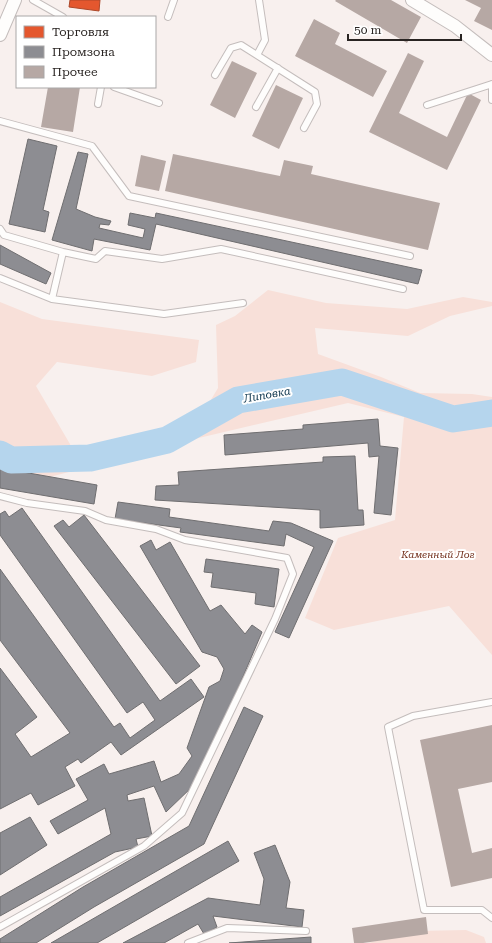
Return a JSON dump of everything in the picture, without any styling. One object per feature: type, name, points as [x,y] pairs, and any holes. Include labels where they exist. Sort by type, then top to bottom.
[{"type":"street","points":[[0,35],[15,0]]},
{"type":"street","points":[[412,0],[455,26],[492,55]]},
{"type":"lane","points":[[33,0],[61,16]]},
{"type":"lane","points":[[168,17],[174,0]]},
{"type":"lane","points":[[257,55],[265,40],[259,0]]},
{"type":"lane","points":[[215,76],[231,48],[241,45],[315,92],[317,104],[304,128]]},
{"type":"lane","points":[[256,107],[278,68]]},
{"type":"lane","points":[[427,105],[492,84],[492,100]]},
{"type":"lane","points":[[98,104],[101,88]]},
{"type":"lane","points":[[117,88],[159,103]]},
{"type":"lane","points":[[0,121],[92,146],[128,196],[410,256]]},
{"type":"lane","points":[[0,229],[4,235],[63,252],[96,259],[105,251],[162,259],[221,249],[403,289]]},
{"type":"lane","points":[[52,299],[63,252]]},
{"type":"lane","points":[[0,278],[52,299],[164,314],[243,303]]},
{"type":"lane","points":[[0,496],[27,503],[85,511],[106,520],[156,529],[185,540],[287,558],[293,574],[275,619],[182,813],[144,846],[0,927]]},
{"type":"lane","points":[[492,702],[413,716],[388,727],[424,910],[482,910],[492,918]]},
{"type":"lane","points":[[188,943],[227,928],[306,931]]},
{"type":"green space","name":"Каменный Лог","points":[[268,290],[326,303],[407,309],[463,297],[492,302],[492,306],[450,316],[408,336],[315,328],[318,354],[420,393],[472,394],[492,397],[492,655],[449,606],[334,630],[305,618],[338,538],[395,520],[404,417],[348,403],[186,441],[218,388],[216,325],[235,316]]},
{"type":"green space","points":[[0,302],[42,319],[199,340],[196,362],[152,376],[57,362],[36,386],[84,468],[46,478],[0,464]]},
{"type":"green space","points":[[466,930],[484,937],[486,943],[368,943],[416,931]]},
{"type":"building: Торговля","points":[[70,0],[100,0],[99,11],[69,7]]},
{"type":"building: Промзона","points":[[28,139],[57,146],[43,210],[49,212],[45,232],[9,224]]},
{"type":"building: Промзона","points":[[78,152],[88,154],[76,209],[95,217],[111,221],[109,225],[100,224],[99,228],[143,238],[145,229],[128,225],[130,213],[155,218],[156,213],[422,270],[418,284],[156,224],[150,250],[94,239],[92,251],[52,240]]},
{"type":"building: Промзона","points":[[0,245],[51,273],[46,284],[0,264]]},
{"type":"building: Промзона","points":[[378,419],[380,446],[398,448],[391,515],[374,513],[379,456],[369,457],[368,443],[225,455],[224,435],[303,429],[303,425]]},
{"type":"building: Промзона","points":[[355,456],[358,510],[363,510],[364,525],[320,528],[320,510],[155,500],[156,486],[179,485],[178,472],[323,462],[323,457]]},
{"type":"building: Промзона","points":[[0,468],[97,485],[94,504],[0,488]]},
{"type":"building: Промзона","points":[[118,502],[170,509],[169,517],[269,531],[273,521],[291,523],[333,541],[289,638],[275,632],[314,547],[286,534],[284,546],[180,532],[181,528],[115,519]]},
{"type":"building: Промзона","points":[[22,508],[160,701],[191,679],[204,697],[121,755],[111,742],[81,763],[78,759],[65,767],[75,786],[38,805],[31,793],[0,809],[0,668],[37,717],[15,734],[31,757],[70,733],[0,640],[0,569],[114,727],[120,723],[130,738],[155,720],[143,702],[127,713],[0,535],[0,514],[5,511],[9,517]]},
{"type":"building: Промзона","points":[[84,515],[200,666],[176,684],[54,526],[63,520],[69,527]]},
{"type":"building: Промзона","points":[[151,540],[156,550],[170,542],[210,611],[221,605],[245,634],[252,625],[262,632],[214,745],[207,753],[194,785],[166,812],[154,786],[127,795],[128,801],[144,798],[152,836],[136,839],[138,847],[115,852],[0,916],[0,897],[111,834],[105,808],[58,834],[50,821],[88,800],[76,779],[104,764],[109,774],[154,761],[161,782],[179,774],[192,756],[187,748],[209,687],[220,681],[224,669],[217,657],[202,652],[140,546]]},
{"type":"building: Промзона","points":[[206,559],[279,569],[274,607],[255,604],[256,593],[211,587],[213,573],[204,572]]},
{"type":"building: Промзона","points":[[244,707],[263,716],[204,844],[94,907],[36,943],[0,943],[0,939],[83,887],[189,826]]},
{"type":"building: Промзона","points":[[30,817],[47,845],[0,875],[0,833]]},
{"type":"building: Промзона","points":[[228,841],[239,861],[97,943],[51,943]]},
{"type":"building: Промзона","points":[[275,845],[290,882],[286,908],[304,910],[302,927],[213,916],[217,927],[204,934],[198,924],[164,943],[123,943],[208,898],[260,905],[264,879],[254,853]]},
{"type":"building: Промзона","points":[[311,937],[311,943],[229,943]]},
{"type":"building: Прочее","points":[[391,0],[421,17],[407,43],[335,1]]},
{"type":"building: Прочее","points":[[465,0],[492,0],[492,30],[474,21],[481,8]]},
{"type":"building: Прочее","points":[[314,19],[340,33],[335,44],[387,71],[373,97],[295,56]]},
{"type":"building: Прочее","points":[[408,53],[424,61],[399,113],[447,137],[468,93],[481,100],[447,170],[369,132]]},
{"type":"building: Прочее","points":[[232,61],[257,73],[235,118],[210,105]]},
{"type":"building: Прочее","points":[[276,85],[303,98],[279,149],[252,136]]},
{"type":"building: Прочее","points":[[48,88],[80,88],[73,132],[41,127]]},
{"type":"building: Прочее","points":[[173,154],[280,176],[284,160],[313,166],[311,174],[440,203],[428,250],[165,191]]},
{"type":"building: Прочее","points":[[141,155],[166,161],[159,191],[135,186]]},
{"type":"building: Прочее","points":[[492,725],[492,782],[458,789],[472,853],[492,848],[492,878],[451,887],[420,740]]},
{"type":"building: Прочее","points":[[426,917],[428,934],[354,943],[352,928]]},
{"type":"waterway","name":"Липовка","points":[[0,454],[11,460],[90,458],[167,440],[238,400],[342,382],[453,419],[492,413]]}]
